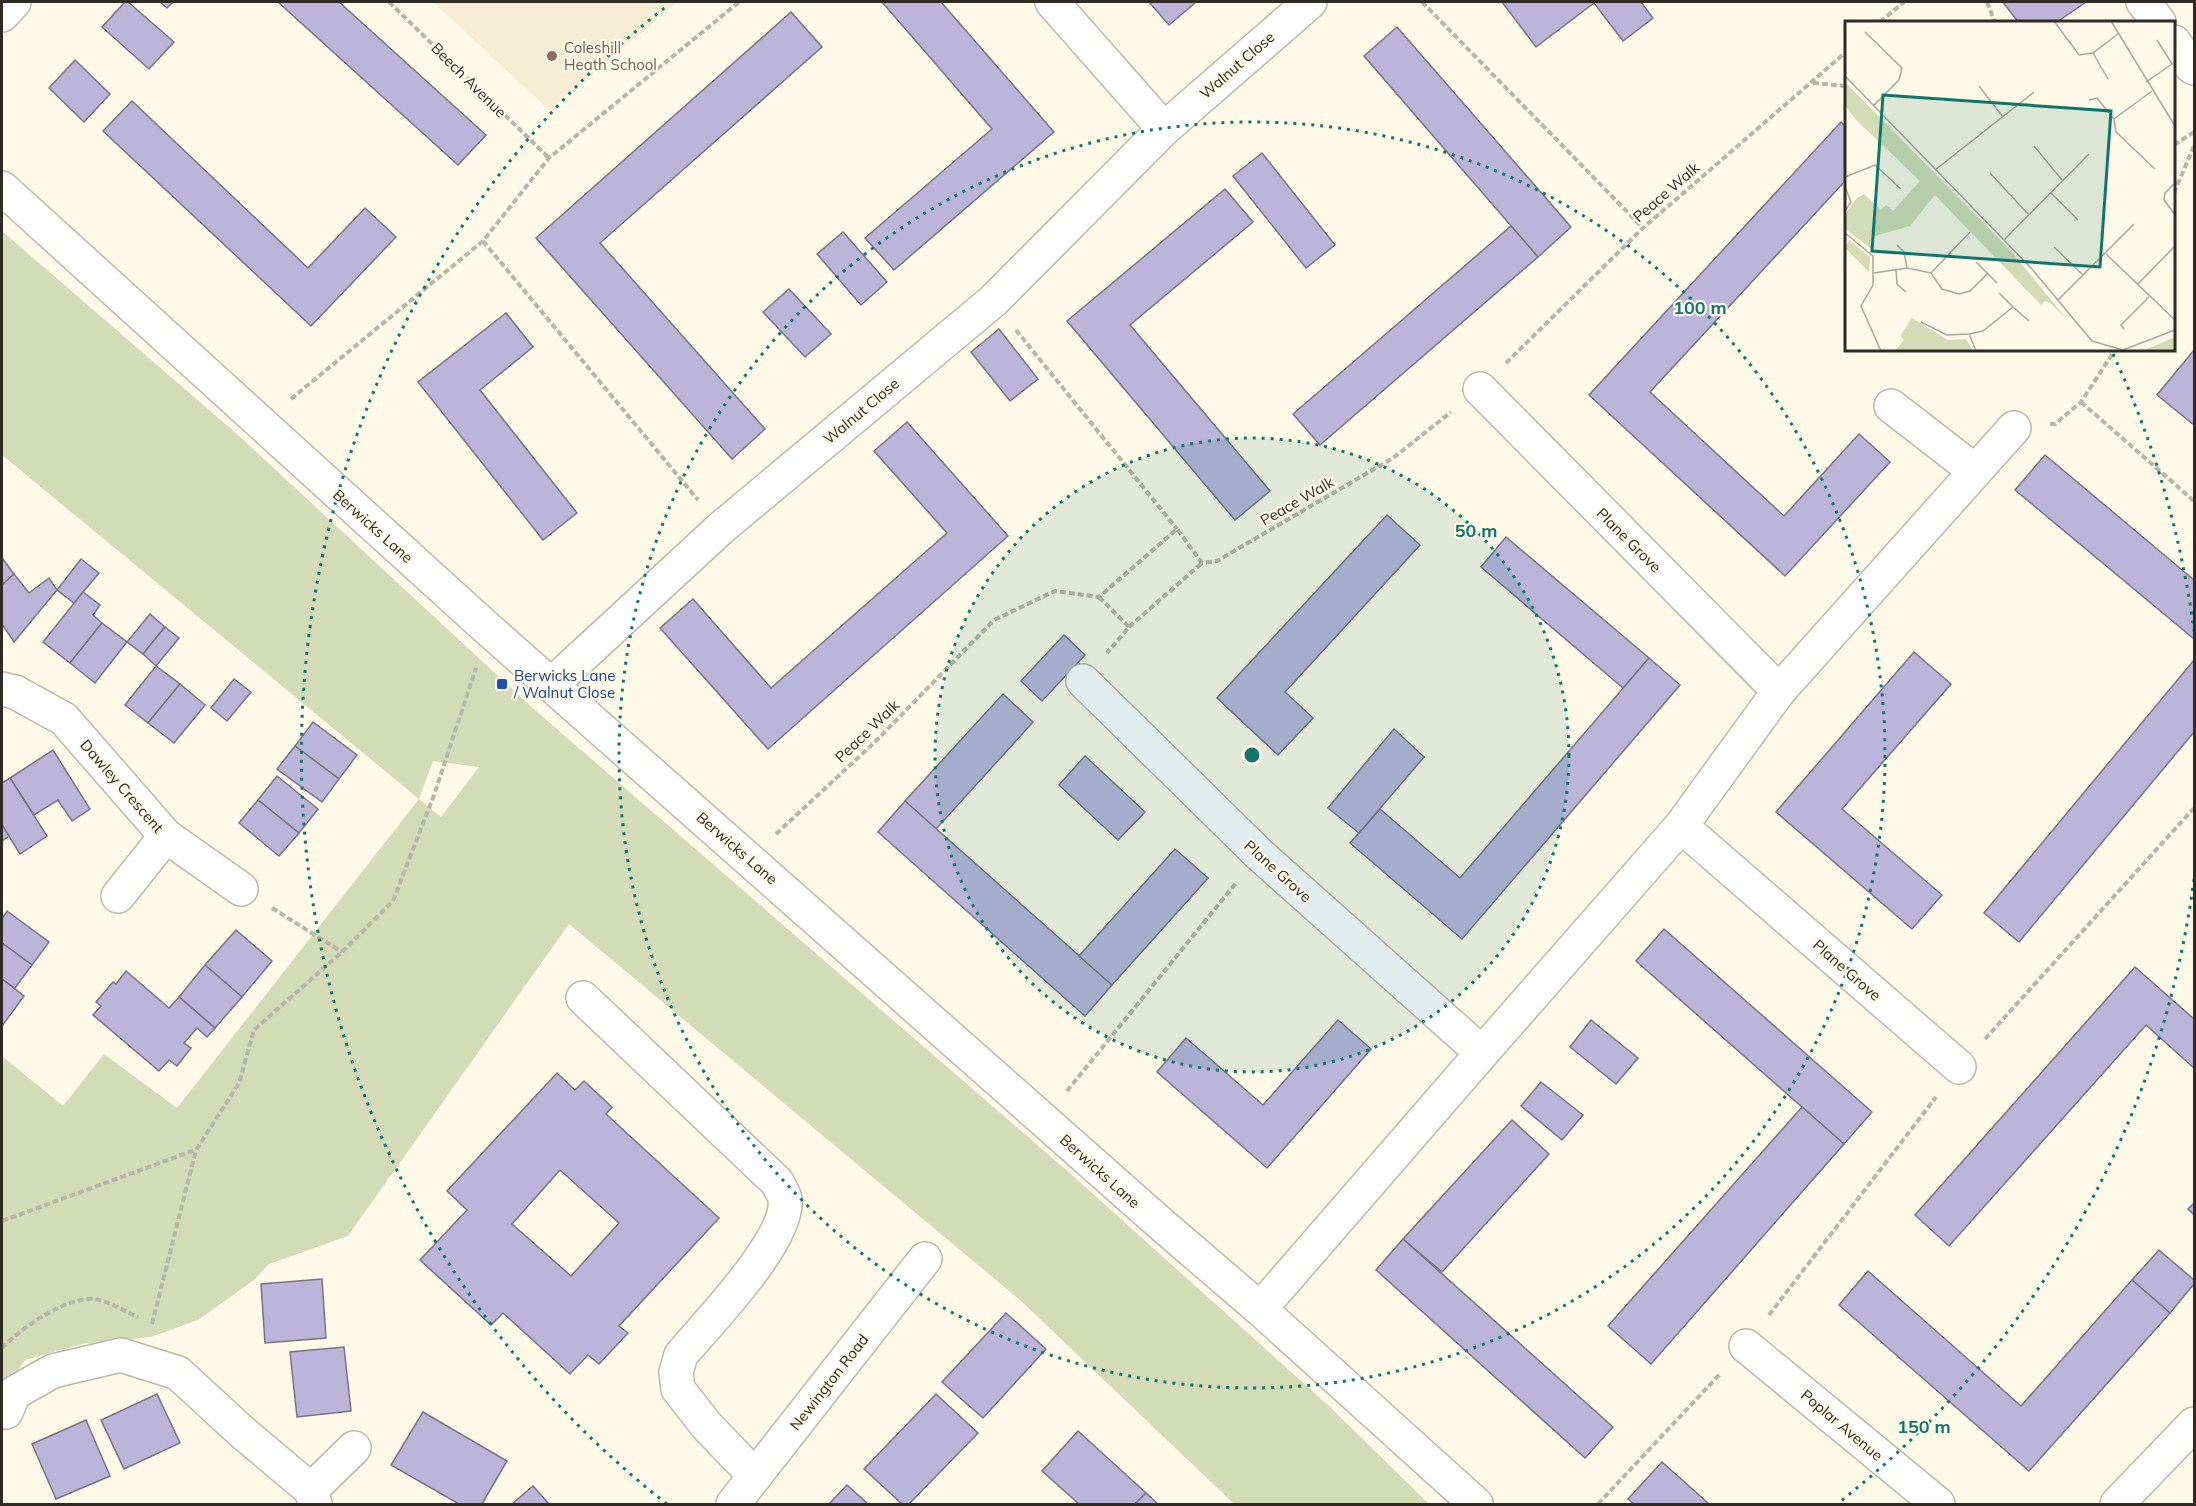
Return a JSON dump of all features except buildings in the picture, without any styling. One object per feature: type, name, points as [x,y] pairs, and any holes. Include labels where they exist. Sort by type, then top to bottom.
[{"type":"street","points":[[2,15],[14,2]]},
{"type":"street","points":[[1052,2],[1164,129]]},
{"type":"street","name":"Walnut Close","points":[[551,685],[721,528],[993,301],[1164,129],[1310,2]]},
{"type":"street","points":[[2143,2],[2158,21]]},
{"type":"street","points":[[2175,43],[2194,68]]},
{"type":"street","name":"Berwicks Lane","points":[[2,188],[489,630],[1260,1309],[1476,1504]]},
{"type":"street","name":"Plane Grove","points":[[1480,389],[1779,691]]},
{"type":"street","points":[[1891,406],[1976,471]]},
{"type":"street","points":[[1260,1309],[1682,826],[1779,691],[2014,428]]},
{"type":"street","name":"Plane Grove","points":[[1083,681],[1259,854],[1482,1053]]},
{"type":"street","name":"Dawley Crescent","points":[[2,689],[15,692],[64,719],[166,836],[240,889]]},
{"type":"street","name":"Plane Grove","points":[[1682,826],[1959,1067]]},
{"type":"street","points":[[118,896],[166,836]]},
{"type":"street","points":[[583,998],[777,1182],[785,1199],[780,1226],[762,1259],[681,1355],[676,1372],[678,1389],[706,1426],[755,1476]]},
{"type":"street","name":"Newington Road","points":[[733,1504],[925,1259]]},
{"type":"street","name":"Poplar Avenue","points":[[1746,1346],[1938,1504]]},
{"type":"street","points":[[6,1412],[14,1393],[53,1371],[121,1355],[178,1373],[313,1497],[354,1448]]},
{"type":"street","points":[[2117,1504],[2194,1424]]},
{"type":"path","name":"Beech Avenue","points":[[389,2],[549,158]]},
{"type":"path","points":[[260,424],[483,242],[549,158],[739,2]]},
{"type":"path","points":[[1422,2],[1643,228]]},
{"type":"path","points":[[1881,21],[1904,2]]},
{"type":"path","points":[[1987,2],[1995,21]]},
{"type":"path","name":"Peace Walk","points":[[1202,563],[1217,561],[1394,458],[1480,389],[1643,228],[1845,53]]},
{"type":"path","points":[[1812,83],[1845,86]]},
{"type":"path","points":[[2175,144],[2194,132]]},
{"type":"path","points":[[2175,191],[2194,146]]},
{"type":"path","points":[[483,242],[721,528]]},
{"type":"path","points":[[993,301],[1202,563],[1129,627],[1083,681]]},
{"type":"path","points":[[2014,428],[2055,424],[2081,402],[2114,351]]},
{"type":"path","points":[[2081,402],[2194,501]]},
{"type":"path","points":[[1129,627],[1099,597],[1177,529]]},
{"type":"path","name":"Peace Walk","points":[[749,859],[875,742],[994,620],[1054,591],[1099,597]]},
{"type":"path","points":[[178,1373],[152,1324],[196,1150],[239,1083],[254,1030],[342,952],[393,901],[434,795],[489,630]]},
{"type":"path","points":[[1598,1504],[1746,1346],[1959,1067],[2194,808]]},
{"type":"path","points":[[1043,1120],[1259,854]]},
{"type":"path","points":[[240,889],[342,952]]},
{"type":"path","points":[[2,1221],[196,1150]]},
{"type":"path","points":[[2,1348],[16,1334],[71,1301],[98,1299],[141,1319]]},
{"type":"shaded area","name":"Coleshill Heath School","points":[[433,2],[678,2],[549,110]]},
{"type":"green space","points":[[2,231],[238,435],[536,711],[1072,1175],[1330,1407],[1429,1504],[1234,1504],[1020,1300],[569,924],[348,1236],[269,1264],[254,1280],[198,1320],[151,1337],[82,1344],[25,1360],[2,1393],[2,1056],[63,1106],[104,1054],[177,1108],[419,799],[2,455]],"holes":[[[433,761],[479,767],[441,817],[419,799]]]},
{"type":"place","name":"Coleshill Heath School","points":[[552,56]]},
{"type":"place","name":"Berwicks Lane / Walnut Close","points":[[502,684]]}]
